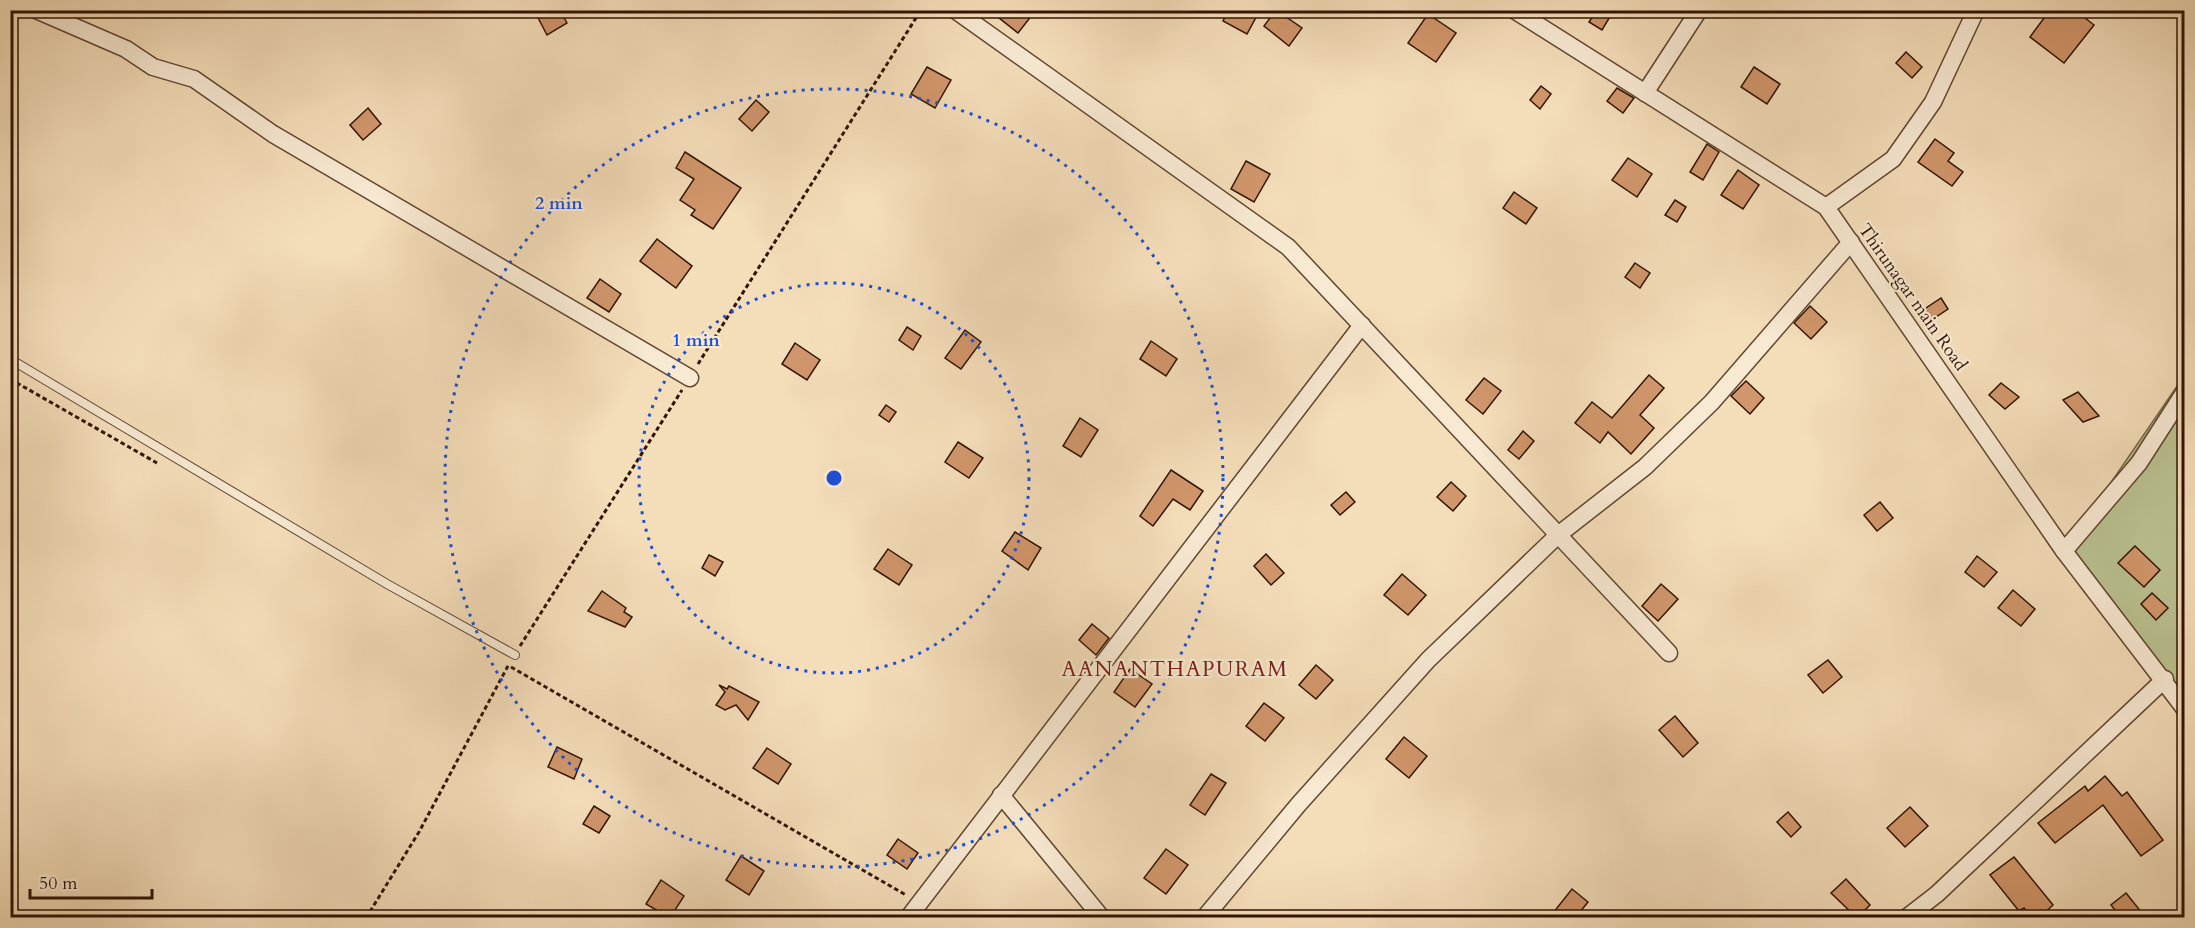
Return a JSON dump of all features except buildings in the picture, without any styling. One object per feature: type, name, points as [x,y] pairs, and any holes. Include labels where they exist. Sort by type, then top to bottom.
[{"type":"street","points":[[36,10],[126,49],[153,67],[194,79],[273,134],[690,378]]},
{"type":"street","points":[[955,10],[1288,247],[1669,653]]},
{"type":"street","name":"Thirunagar main Road","points":[[1514,10],[1826,207],[2064,551],[2165,680],[2184,708]]},
{"type":"street","points":[[1645,93],[1699,10]]},
{"type":"street","points":[[1826,207],[1893,159],[1933,102],[1976,10]]},
{"type":"street","points":[[1204,918],[1298,805],[1428,660],[1558,535],[1645,466],[1712,402],[1851,242]]},
{"type":"street","points":[[908,918],[1362,325]]},
{"type":"street","points":[[2064,551],[2139,463],[2184,393]]},
{"type":"street","points":[[1906,918],[1937,894],[2165,680]]},
{"type":"street","points":[[1001,795],[1102,918]]},
{"type":"lane","points":[[10,359],[387,584],[514,655]]},
{"type":"path","points":[[366,918],[419,832],[514,655],[921,10]]},
{"type":"path","points":[[508,665],[919,903]]},
{"type":"green space","points":[[2184,376],[2184,723],[2064,551]]},
{"type":"district","name":"AANANTHAPURAM","points":[[1175,669]]}]
